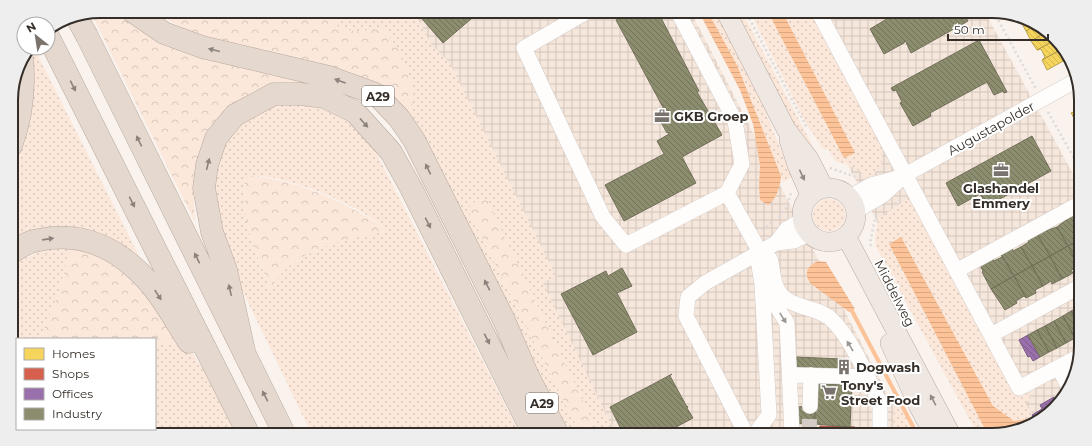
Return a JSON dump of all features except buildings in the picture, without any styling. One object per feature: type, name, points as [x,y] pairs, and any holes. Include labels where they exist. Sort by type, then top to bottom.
[{"type":"highway","name":"A29","points":[[142,18],[164,33],[202,47],[329,77],[376,94],[399,118],[414,140],[504,320],[527,374],[554,428]]},
{"type":"highway","name":"A29","points":[[79,21],[282,428]]},
{"type":"highway","points":[[56,52],[245,428]]},
{"type":"highway","points":[[18,122],[22,101],[22,74]]},
{"type":"highway","name":"A29","points":[[245,355],[226,270],[211,225],[204,188],[208,165],[216,138],[235,114],[274,94],[301,94],[324,97],[355,112],[391,152],[411,188],[531,428]]},
{"type":"highway","points":[[18,249],[33,241],[58,238],[91,241],[124,257],[152,286],[245,428]]},
{"type":"main road","points":[[730,18],[786,129],[797,165],[809,174],[817,191]]},
{"type":"main road","points":[[834,188],[861,199],[854,224],[841,239],[826,242],[817,239],[806,227],[802,211],[804,202],[817,191],[834,188]]},
{"type":"main road","points":[[841,239],[918,405],[931,428]]},
{"type":"main road","name":"Middelweg","points":[[841,239],[947,428]]},
{"type":"street","points":[[576,18],[524,48],[603,217],[626,245],[727,193],[742,164],[735,121],[681,18]]},
{"type":"street","points":[[822,18],[1019,388],[1072,360]]},
{"type":"street","name":"Augustapolder","points":[[861,199],[905,175],[1045,105],[1072,84]]},
{"type":"street","points":[[727,193],[760,252],[770,259],[776,286],[780,293],[793,304],[831,319],[844,336],[867,377],[880,405],[880,428]]},
{"type":"street","points":[[956,271],[1074,207]]},
{"type":"street","points":[[743,428],[686,316],[688,298],[705,283],[776,243],[787,228],[806,227]]},
{"type":"street","points":[[758,428],[768,415],[762,284],[759,266],[760,252]]},
{"type":"street","points":[[762,284],[787,323],[792,428]]},
{"type":"street","points":[[991,335],[1074,290]]},
{"type":"street","points":[[1059,368],[1066,382]]},
{"type":"street","points":[[810,406],[804,375],[867,377]]},
{"type":"path","points":[[749,18],[809,132]]},
{"type":"path","points":[[997,18],[1074,158]]},
{"type":"path","points":[[752,236],[779,216],[787,206],[794,184],[809,174],[827,167],[841,171],[856,178],[861,199]]},
{"type":"path","name":"Middelweg","points":[[861,199],[876,214],[870,243],[873,250]]},
{"type":"shaded area","points":[[392,18],[694,18],[905,428],[605,428]]},
{"type":"shaded area","points":[[702,18],[711,18],[737,65],[781,176],[778,192],[768,205],[760,200],[760,165],[753,124],[740,90]]},
{"type":"shaded area","points":[[771,18],[786,18],[855,153],[844,158]]},
{"type":"shaded area","points":[[786,18],[988,18],[1074,176],[1074,351],[1070,372],[1066,382],[1054,400],[1042,411],[1026,421],[889,244],[844,158],[855,153]]},
{"type":"shaded area","points":[[901,237],[993,406],[1014,421],[1026,419],[1027,420],[1018,424],[997,428],[984,428],[889,244]]},
{"type":"shaded area","points":[[818,261],[826,262],[855,309],[849,312],[811,284],[807,277],[807,271],[811,265]]},
{"type":"green space","points":[[94,18],[130,18],[144,28],[325,86],[292,83],[269,89],[206,137],[198,158],[193,186],[195,222]]},
{"type":"green space","points":[[166,18],[337,18],[336,25],[347,30],[359,31],[384,29],[402,55],[409,75],[413,95],[412,113],[405,122],[384,94],[373,85],[352,74],[336,68],[300,59],[234,46],[213,40],[173,23]]},
{"type":"green space","points":[[337,18],[418,18],[431,44],[450,63],[556,276],[543,283],[613,428],[596,428],[487,200],[469,212],[577,428],[560,428],[405,122],[413,95],[409,75],[402,55],[384,29],[353,31],[336,25]]},
{"type":"green space","points":[[711,18],[721,18],[747,67],[792,177],[783,182],[737,65]]},
{"type":"green space","points":[[739,18],[745,18],[817,154],[813,156],[787,113]]},
{"type":"green space","points":[[753,18],[771,18],[844,158],[855,153],[786,18],[818,18],[878,135],[875,137],[882,155],[881,165],[874,174],[867,178],[852,167],[835,161],[828,149],[824,150],[806,123]]},
{"type":"green space","points":[[31,56],[38,56],[145,268],[117,245],[18,244],[18,146],[26,64]]},
{"type":"green space","points":[[286,103],[300,104],[312,106],[332,113],[351,124],[370,141],[517,428],[309,428],[221,246],[212,212],[218,151],[233,131],[259,111]],"holes":[[[246,175],[264,176],[304,186],[334,198],[363,213],[389,231],[349,239],[323,247],[299,259],[288,267],[270,288],[250,233],[244,190]]]},
{"type":"green space","points":[[246,175],[285,182],[321,194],[373,220],[390,231],[350,239],[323,247],[299,259],[288,267],[270,288],[254,246],[247,219],[244,190]]},
{"type":"green space","points":[[484,198],[487,200],[596,428],[577,428],[469,212],[470,204]]},
{"type":"green space","points":[[829,199],[840,204],[845,215],[840,226],[829,231],[818,226],[813,215],[818,204]]},
{"type":"green space","points":[[907,199],[915,204],[1013,393],[1018,397],[1028,392],[1030,399],[1026,404],[1032,414],[1026,419],[1014,422],[993,407],[901,237],[889,244],[984,428],[974,428],[875,245],[878,219]]},
{"type":"green space","points":[[51,247],[71,249],[58,294],[40,338],[18,338],[18,261]]},
{"type":"green space","points":[[71,249],[91,251],[143,283],[186,343],[156,344],[156,338],[40,338],[58,294]]},
{"type":"green space","points":[[186,343],[205,373],[232,428],[156,428],[156,344]]},
{"type":"green space","points":[[895,394],[913,428],[893,428]]},
{"type":"waterway","points":[[852,311],[914,428]]},
{"type":"tunnel","points":[[809,428],[810,406]]},
{"type":"place","name":"GKB Groep","points":[[662,116]]},
{"type":"place","name":"Glashandel Emmery","points":[[1001,170]]},
{"type":"place","name":"Dogwash","points":[[844,367]]},
{"type":"place","name":"Tony's Street Food","points":[[829,392]]}]
